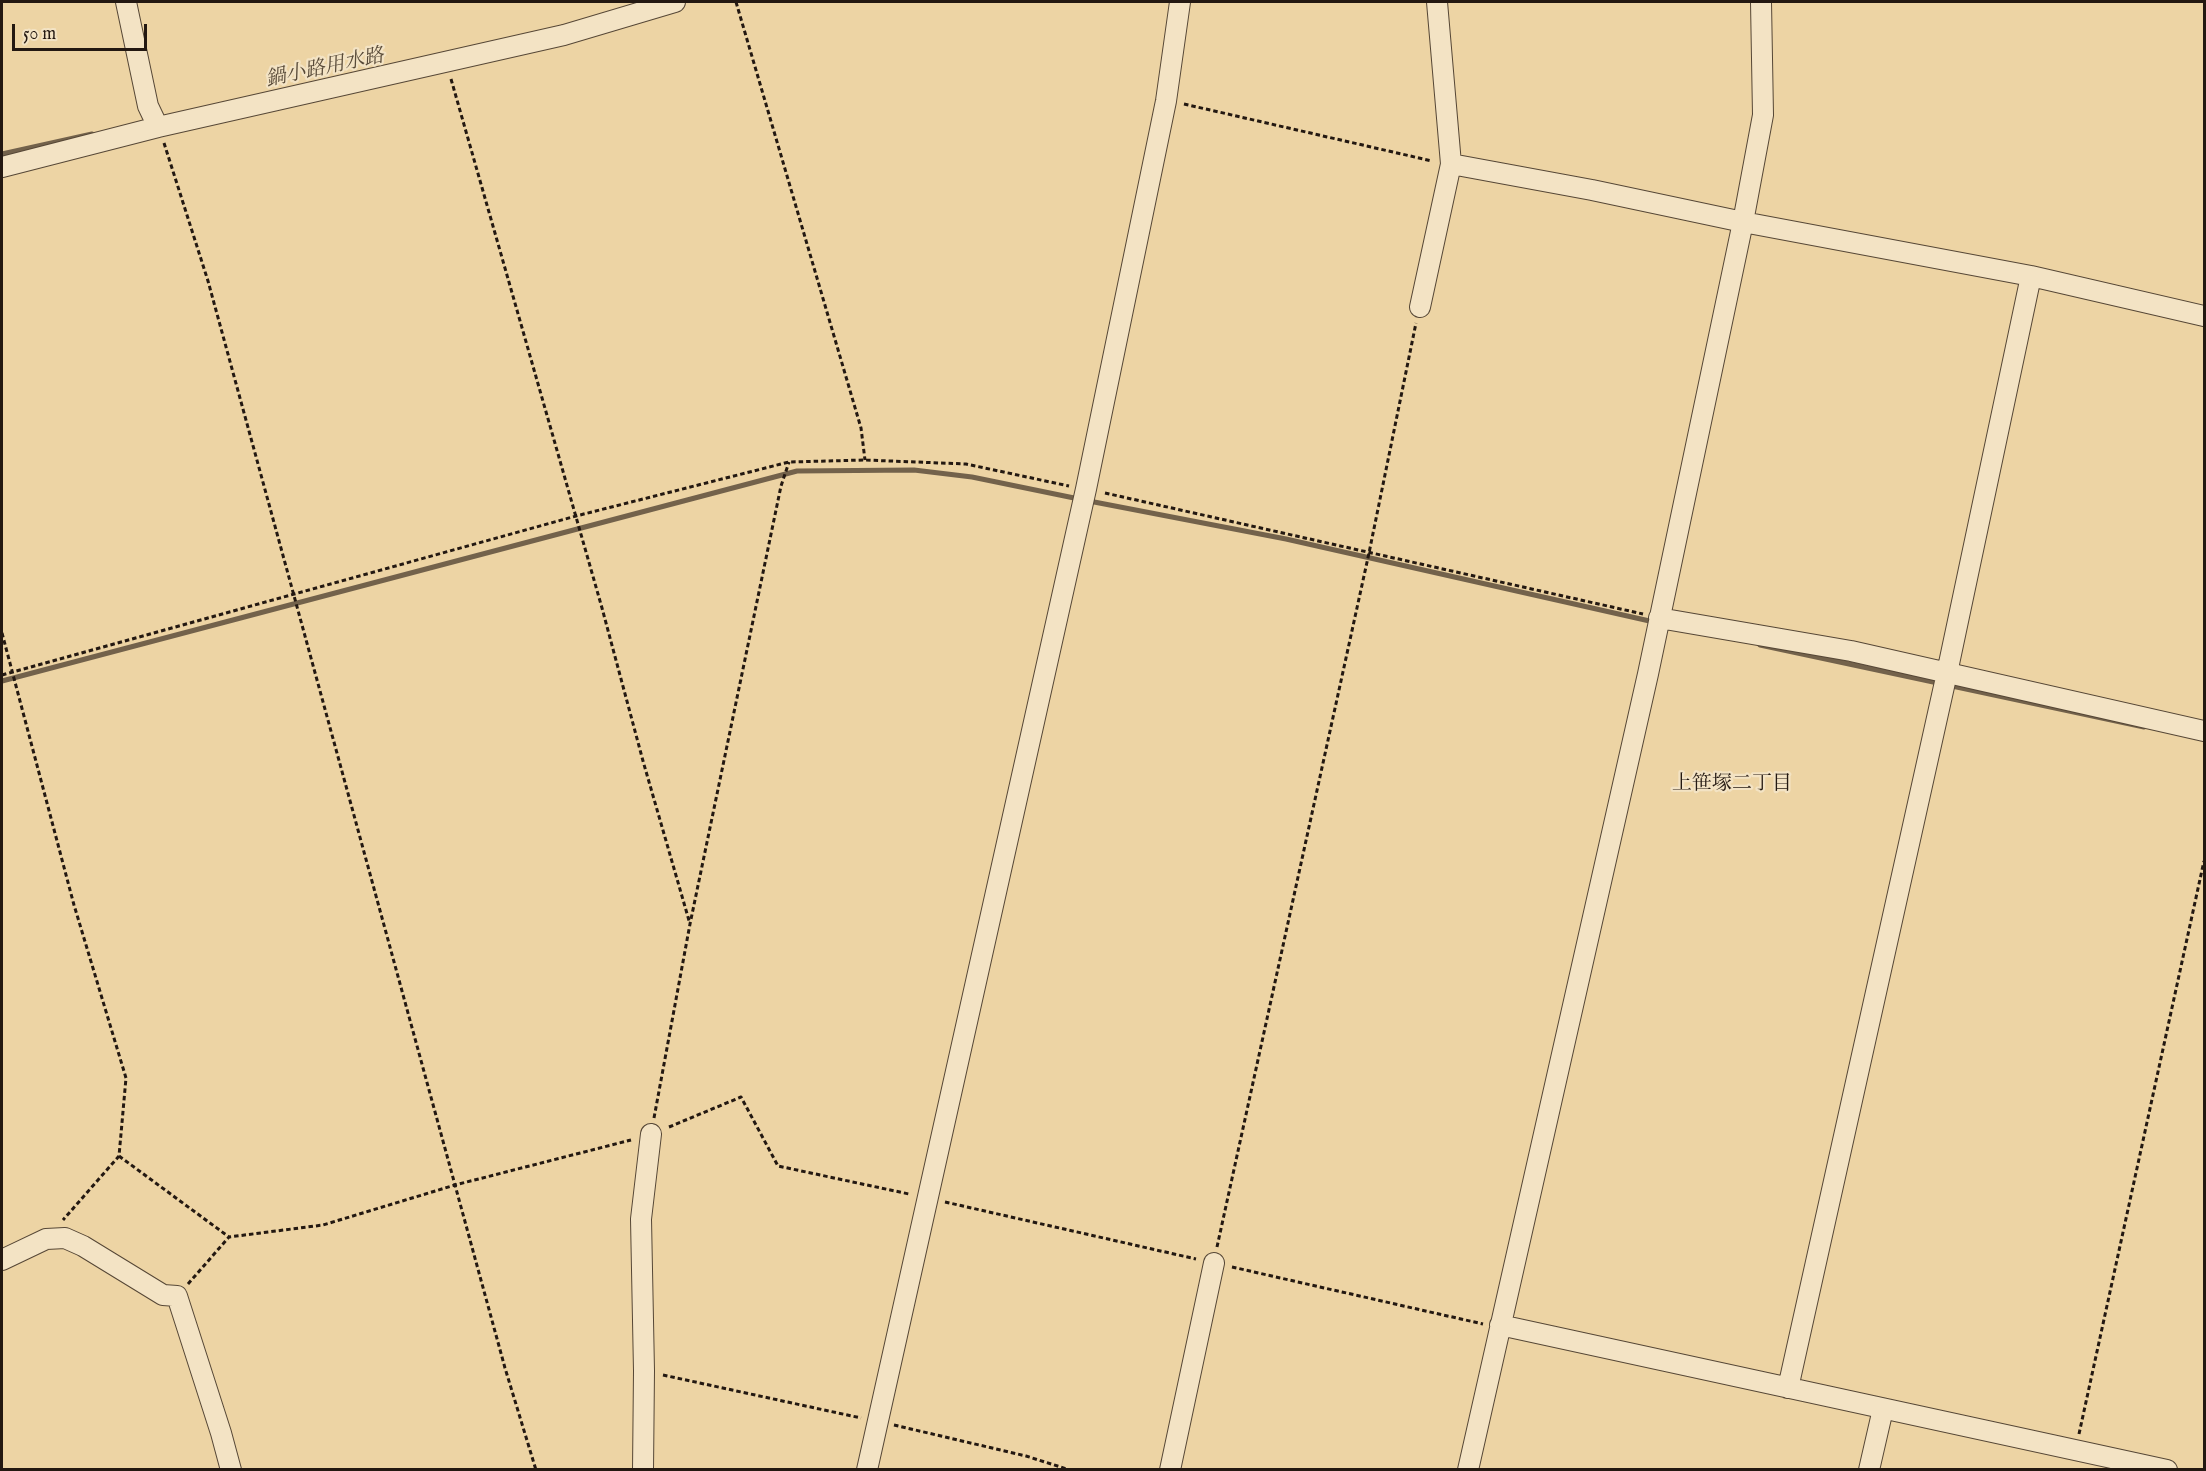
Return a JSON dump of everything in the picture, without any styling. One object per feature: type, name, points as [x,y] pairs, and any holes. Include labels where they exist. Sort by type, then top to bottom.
[{"type":"street","points":[[126,2],[148,106],[158,127]]},
{"type":"street","points":[[2,167],[158,127],[564,35],[675,2]]},
{"type":"street","points":[[867,1470],[1086,489],[1166,101],[1180,2]]},
{"type":"street","points":[[1420,307],[1451,164],[1437,2]]},
{"type":"street","points":[[1468,1470],[1648,674],[1743,222],[1763,115],[1761,2]]},
{"type":"street","points":[[1451,164],[2031,276],[2205,316]]},
{"type":"street","points":[[1788,1388],[1947,673],[2031,276]]},
{"type":"street","points":[[1659,618],[1851,651],[2205,731]]},
{"type":"street","points":[[643,1470],[641,1219],[651,1134]]},
{"type":"street","points":[[2,1260],[46,1239],[65,1238],[83,1246],[163,1295],[177,1296],[231,1470]]},
{"type":"street","points":[[1170,1470],[1214,1263]]},
{"type":"street","points":[[1500,1326],[1883,1409],[2076,1448],[2167,1470]]},
{"type":"street","points":[[1869,1470],[1883,1409]]},
{"type":"path","points":[[736,2],[861,428],[865,460]]},
{"type":"path","points":[[447,63],[690,924]]},
{"type":"path","points":[[1166,101],[1451,164]]},
{"type":"path","points":[[158,127],[208,281],[505,1368],[537,1470]]},
{"type":"path","points":[[1214,1263],[1369,553],[1420,307]]},
{"type":"path","points":[[2,675],[576,516],[789,462],[865,460],[966,464],[1659,618]]},
{"type":"path","points":[[651,1134],[690,924],[781,486],[789,462]]},
{"type":"path","points":[[2,633],[74,905],[126,1078],[119,1156],[46,1239]]},
{"type":"path","points":[[2076,1448],[2205,861]]},
{"type":"path","points":[[177,1296],[229,1237],[323,1225],[455,1185],[651,1134],[741,1097],[778,1166],[1500,1326]]},
{"type":"path","points":[[119,1156],[229,1237]]},
{"type":"path","points":[[644,1371],[1026,1456],[1070,1470]]},
{"type":"waterway","name":"鍋小路用水路","points":[[2,154],[92,134]]},
{"type":"waterway","points":[[2,681],[797,471],[914,470],[972,477],[1079,499]]},
{"type":"waterway","points":[[1089,501],[1286,539],[1654,622]]},
{"type":"waterway","points":[[1760,645],[2144,727]]},
{"type":"district","name":"上笹塚二丁目","points":[[1732,785]]}]
